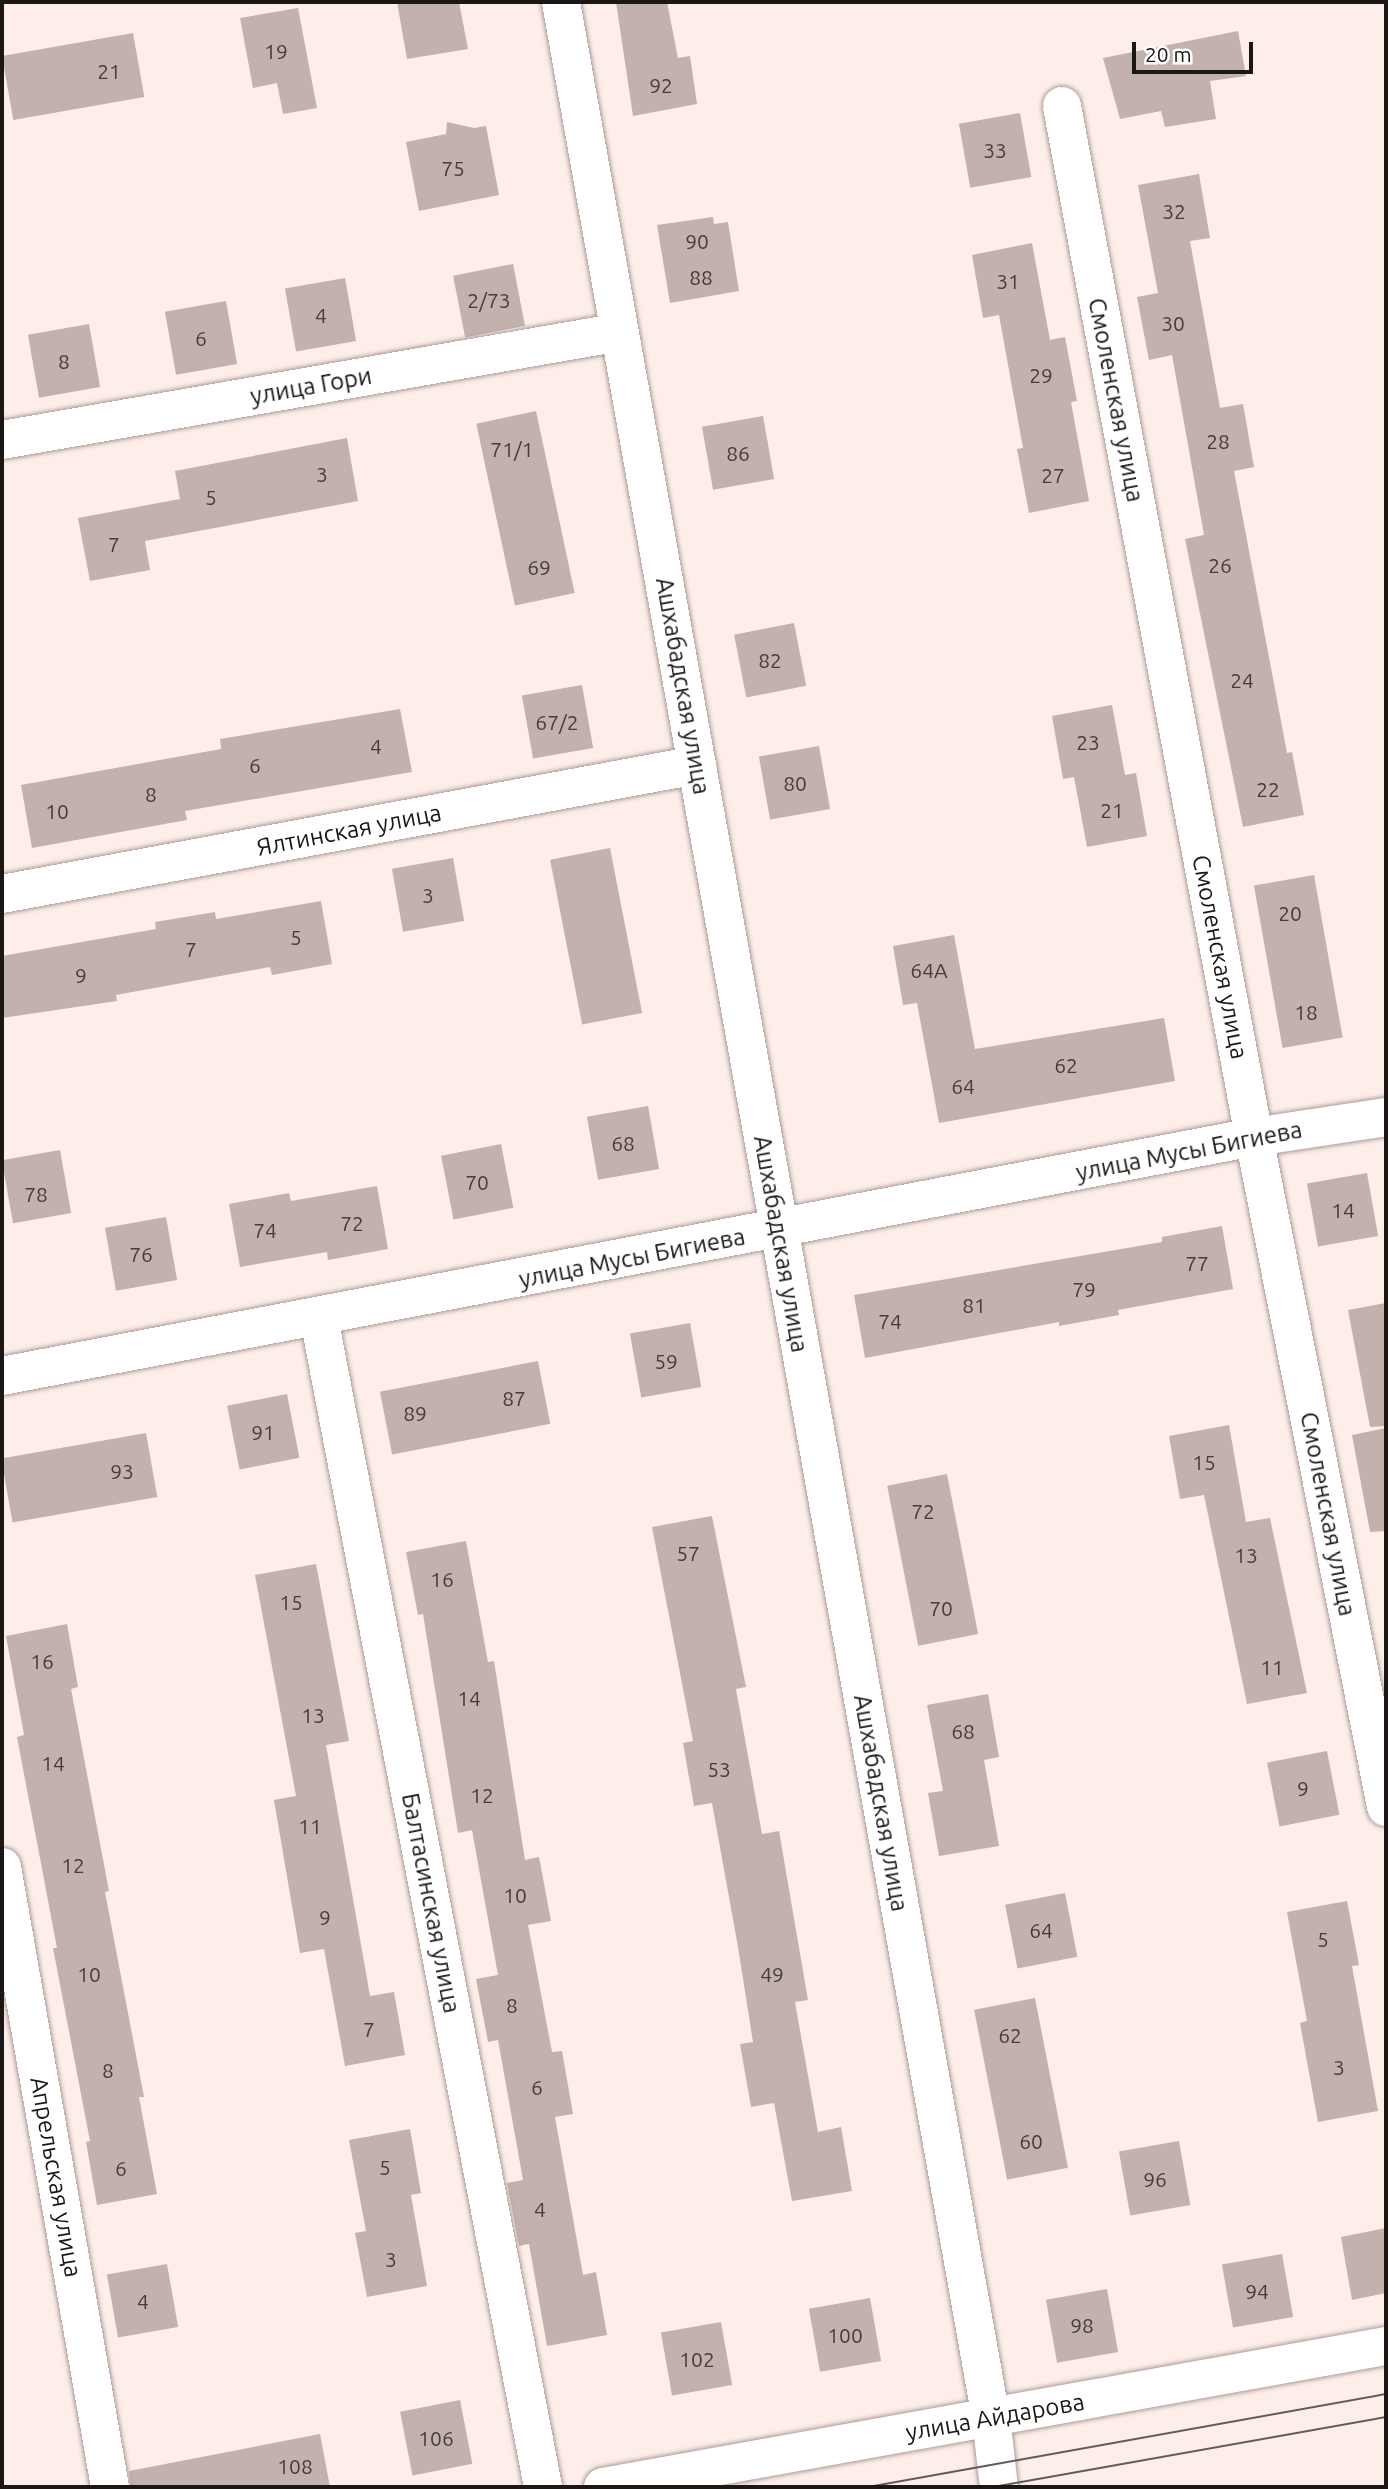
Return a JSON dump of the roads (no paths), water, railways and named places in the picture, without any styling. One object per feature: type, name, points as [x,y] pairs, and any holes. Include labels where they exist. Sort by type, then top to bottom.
[{"type":"street","name":"Ашхабадская улица","points":[[561,2],[991,2418],[999,2487]]},
{"type":"street","name":"Смоленская улица","points":[[1062,106],[1254,1137],[1386,1807]]},
{"type":"street","name":"улица Гори","points":[[2,440],[620,332]]},
{"type":"street","name":"Ялтинская улица","points":[[2,894],[697,765]]},
{"type":"street","name":"улица Мусы Бигиева","points":[[2,1376],[319,1318],[1254,1137],[1386,1117]]},
{"type":"street","name":"Балтасинская улица","points":[[319,1318],[543,2487]]},
{"type":"street","name":"Апрельская улица","points":[[2,1867],[110,2487]]},
{"type":"street","name":"улица Айдарова","points":[[603,2487],[1386,2346]]},
{"type":"tram line","points":[[868,2487],[1386,2394]]},
{"type":"tram line","points":[[993,2487],[1386,2417]]}]
